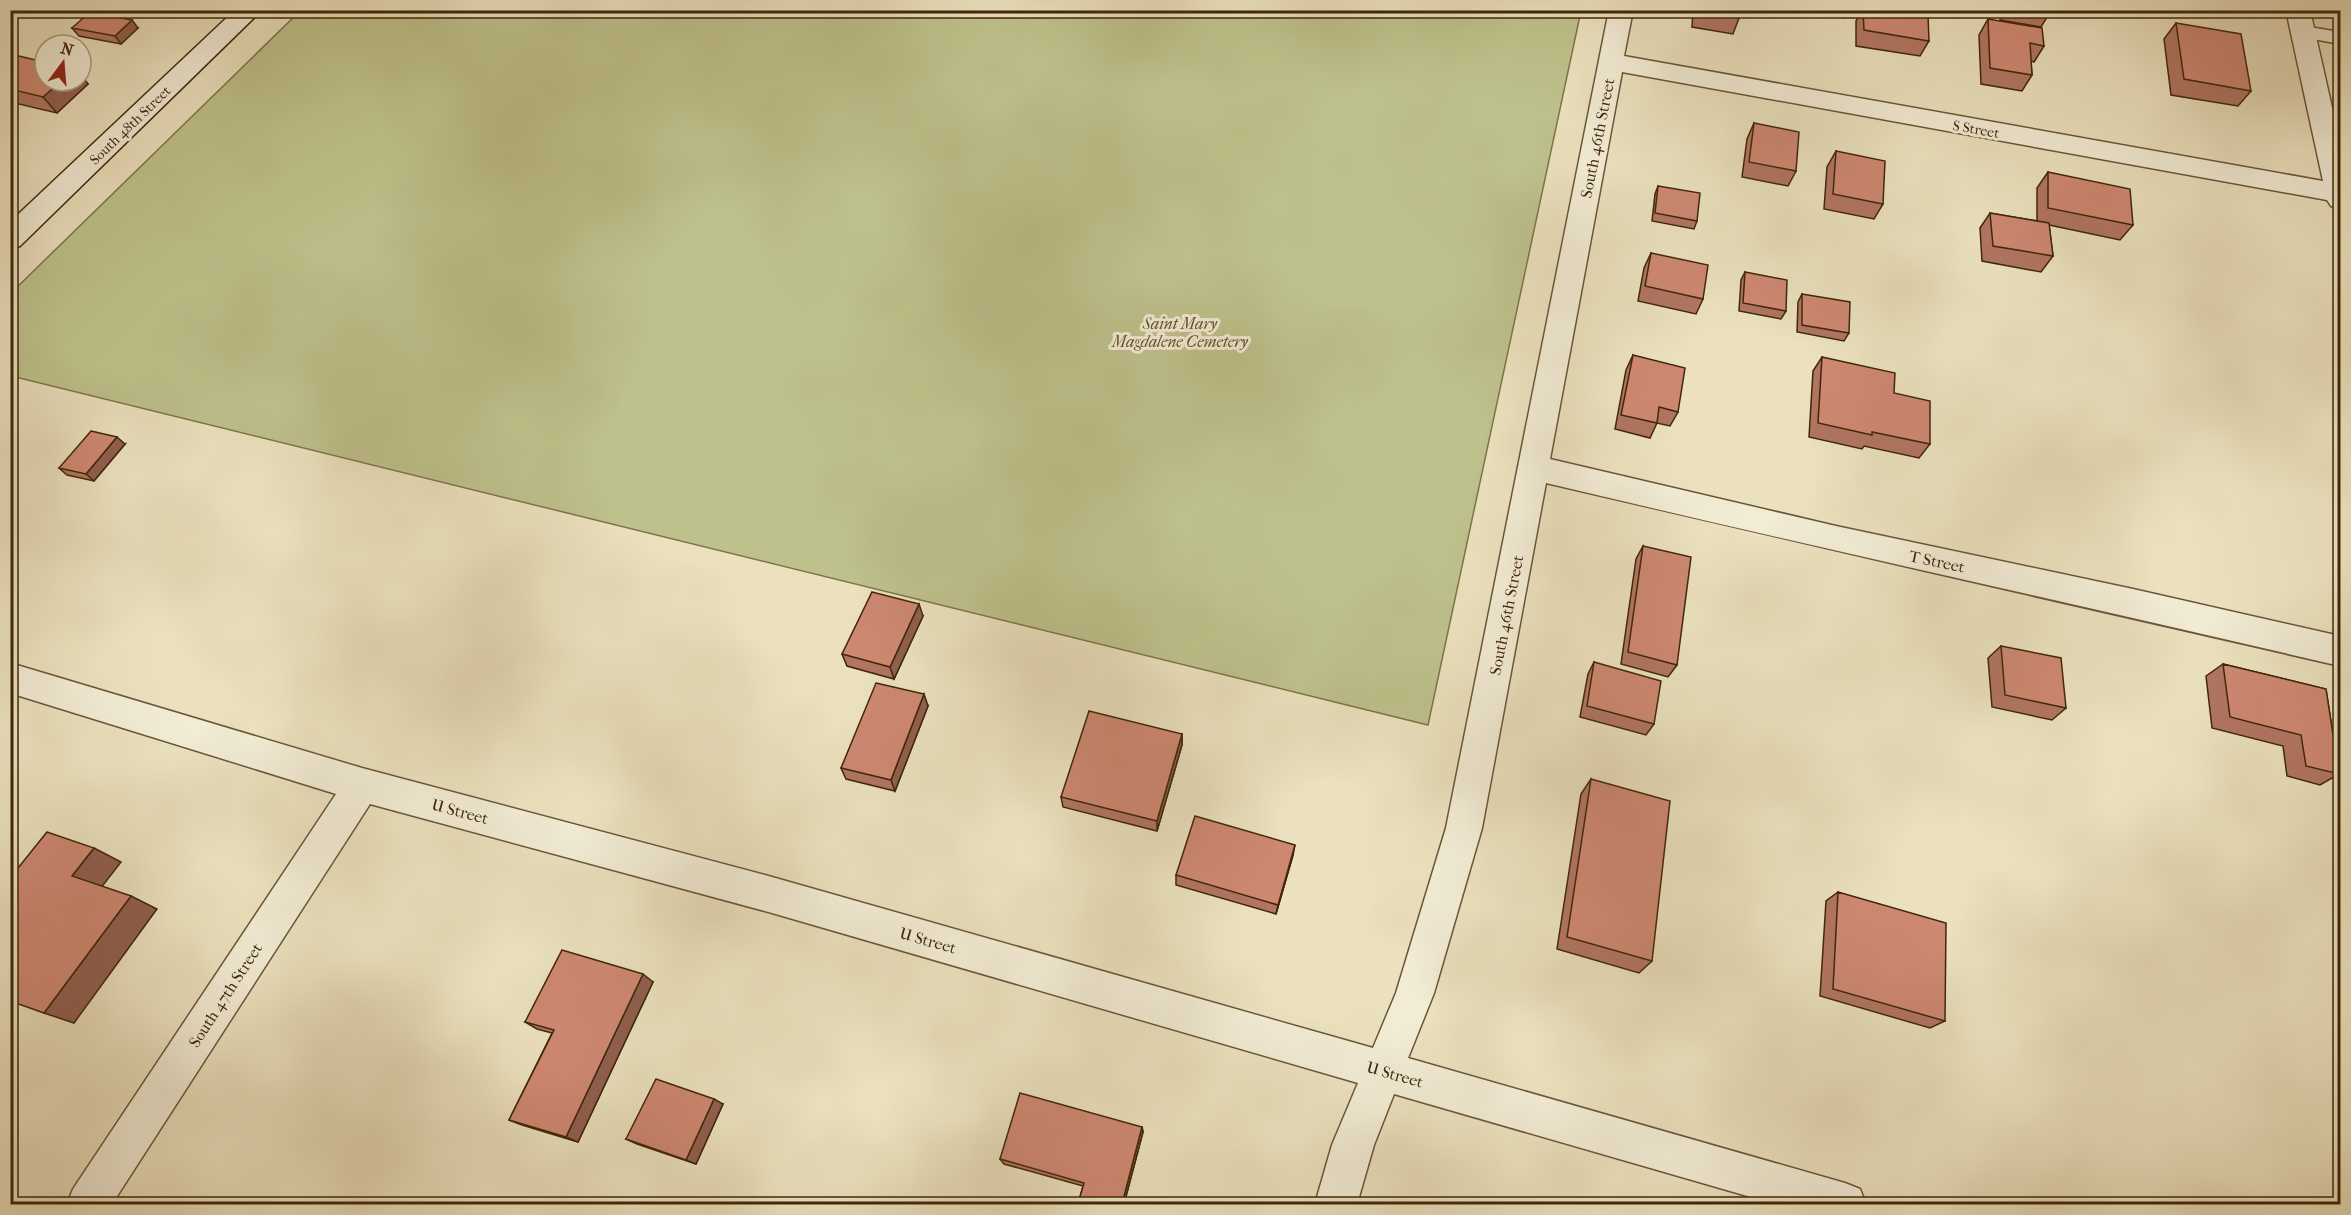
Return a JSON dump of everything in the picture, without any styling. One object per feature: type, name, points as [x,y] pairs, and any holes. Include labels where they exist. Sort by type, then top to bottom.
[{"type":"street","name":"South 48th Street","points":[[10,239],[250,10]]},
{"type":"street","name":"South 46th Street","points":[[1336,1204],[1353,1145],[1415,993],[1464,828],[1621,10]]},
{"type":"street","points":[[2300,21],[2340,195]]},
{"type":"street","name":"S Street","points":[[1612,62],[2340,195]]},
{"type":"street","name":"T Street","points":[[1534,468],[1836,540],[2133,603],[2340,651]]},
{"type":"street","name":"U Street","points":[[10,678],[362,785],[772,895],[1845,1204]]},
{"type":"street","name":"South 47th Street","points":[[88,1204],[362,785]]},
{"type":"lane","points":[[2300,21],[2340,38]]},
{"type":"green space","name":"Saint Mary Magdalene Cemetery","points":[[300,11],[1581,11],[1428,725],[11,376],[11,293]]},
{"type":"building","points":[[1698,10],[1740,10],[1739,18]]},
{"type":"building","points":[[1863,10],[1897,10],[1928,15],[1929,41],[1864,30]]},
{"type":"building","points":[[90,12],[132,20],[115,36],[72,28]]},
{"type":"building","points":[[1988,19],[2042,28],[2044,46],[2030,43],[2032,75],[1990,68]]},
{"type":"building","points":[[2176,23],[2241,34],[2251,91],[2184,79]]},
{"type":"building","points":[[10,54],[33,59],[33,93],[48,93],[43,97],[10,89]]},
{"type":"building","points":[[1754,123],[1799,132],[1796,171],[1749,162]]},
{"type":"building","points":[[1836,151],[1885,161],[1883,204],[1833,194]]},
{"type":"building","points":[[2048,172],[2130,189],[2133,225],[2048,208]]},
{"type":"building","points":[[1658,186],[1700,193],[1697,221],[1655,213]]},
{"type":"building","points":[[1990,213],[2049,223],[2053,256],[1993,246]]},
{"type":"building","points":[[1651,253],[1708,265],[1703,299],[1645,286]]},
{"type":"building","points":[[1745,272],[1787,280],[1786,311],[1743,303]]},
{"type":"building","points":[[1802,294],[1850,302],[1849,333],[1802,325]]},
{"type":"building","points":[[1633,355],[1685,368],[1678,412],[1659,407],[1657,423],[1621,415]]},
{"type":"building","points":[[1822,357],[1895,373],[1894,393],[1930,401],[1930,444],[1872,432],[1872,435],[1818,423]]},
{"type":"building","points":[[91,431],[117,437],[86,474],[59,468]]},
{"type":"building","points":[[1643,546],[1691,557],[1677,665],[1628,652]]},
{"type":"building","points":[[872,592],[919,604],[890,667],[842,654]]},
{"type":"building","points":[[2001,646],[2061,658],[2066,708],[2005,695]]},
{"type":"building","points":[[1594,662],[1661,681],[1654,724],[1587,706]]},
{"type":"building","points":[[2223,664],[2326,689],[2339,774],[2306,766],[2301,735],[2230,717]]},
{"type":"building","points":[[876,683],[924,694],[891,780],[841,768]]},
{"type":"building","points":[[1089,711],[1182,734],[1157,821],[1061,797]]},
{"type":"building","points":[[1591,779],[1670,801],[1652,961],[1567,937]]},
{"type":"building","points":[[1195,816],[1295,845],[1278,905],[1176,875]]},
{"type":"building","points":[[47,832],[94,848],[72,876],[131,896],[44,1013],[10,1001],[10,878]]},
{"type":"building","points":[[1838,892],[1946,923],[1945,1021],[1833,989]]},
{"type":"building","points":[[562,950],[643,974],[566,1137],[509,1120],[554,1030],[525,1022]]},
{"type":"building","points":[[656,1079],[714,1099],[686,1160],[626,1139]]},
{"type":"building","points":[[1020,1093],[1142,1127],[1122,1204],[1078,1204],[1084,1183],[1000,1159]]}]
